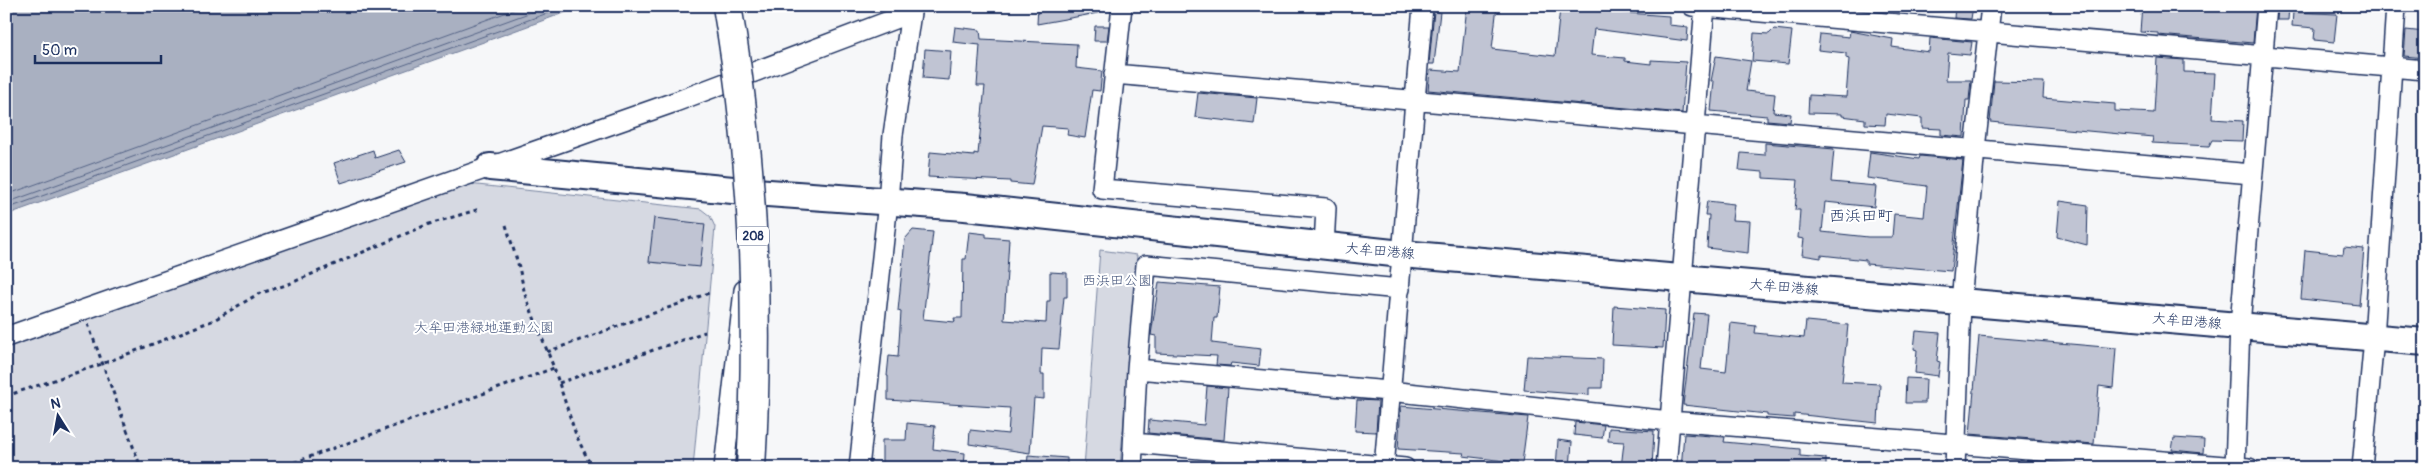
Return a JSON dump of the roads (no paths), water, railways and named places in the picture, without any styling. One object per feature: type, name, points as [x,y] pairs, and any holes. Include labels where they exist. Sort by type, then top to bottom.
[{"type":"highway","name":"208","points":[[727,6],[736,55],[748,161],[755,280],[756,385],[751,468]]},
{"type":"main road","name":"大牟田港線","points":[[490,166],[754,192],[965,207],[1143,228],[1402,254],[2425,342]]},
{"type":"street","points":[[1122,6],[1102,189],[1326,208],[1324,246]]},
{"type":"street","points":[[1384,467],[1423,6]]},
{"type":"street","points":[[1955,468],[1958,443],[1961,302],[1974,149],[1991,6]]},
{"type":"street","points":[[1137,369],[1389,391],[1670,421],[2240,467],[2240,325],[2267,6]]},
{"type":"street","points":[[2362,468],[2374,338],[2396,6]]},
{"type":"street","points":[[1666,468],[1681,278],[1696,126],[1701,7],[1989,30],[2425,70]]},
{"type":"street","points":[[6,337],[675,102],[911,10],[893,134],[888,202],[859,468]]},
{"type":"street","points":[[1114,74],[2252,174]]},
{"type":"street","points":[[725,468],[754,192]]},
{"type":"street","points":[[1132,468],[1137,369],[1146,266],[1400,289]]},
{"type":"street","points":[[1134,443],[1405,468]]},
{"type":"water","points":[[6,6],[583,6],[6,215]]},
{"type":"district","name":"西浜田町","points":[[1861,216]]},
{"type":"park label","name":"西浜田公園","points":[[1117,280]]},
{"type":"park label","name":"大牟田港緑地運動公園","points":[[484,327]]}]
